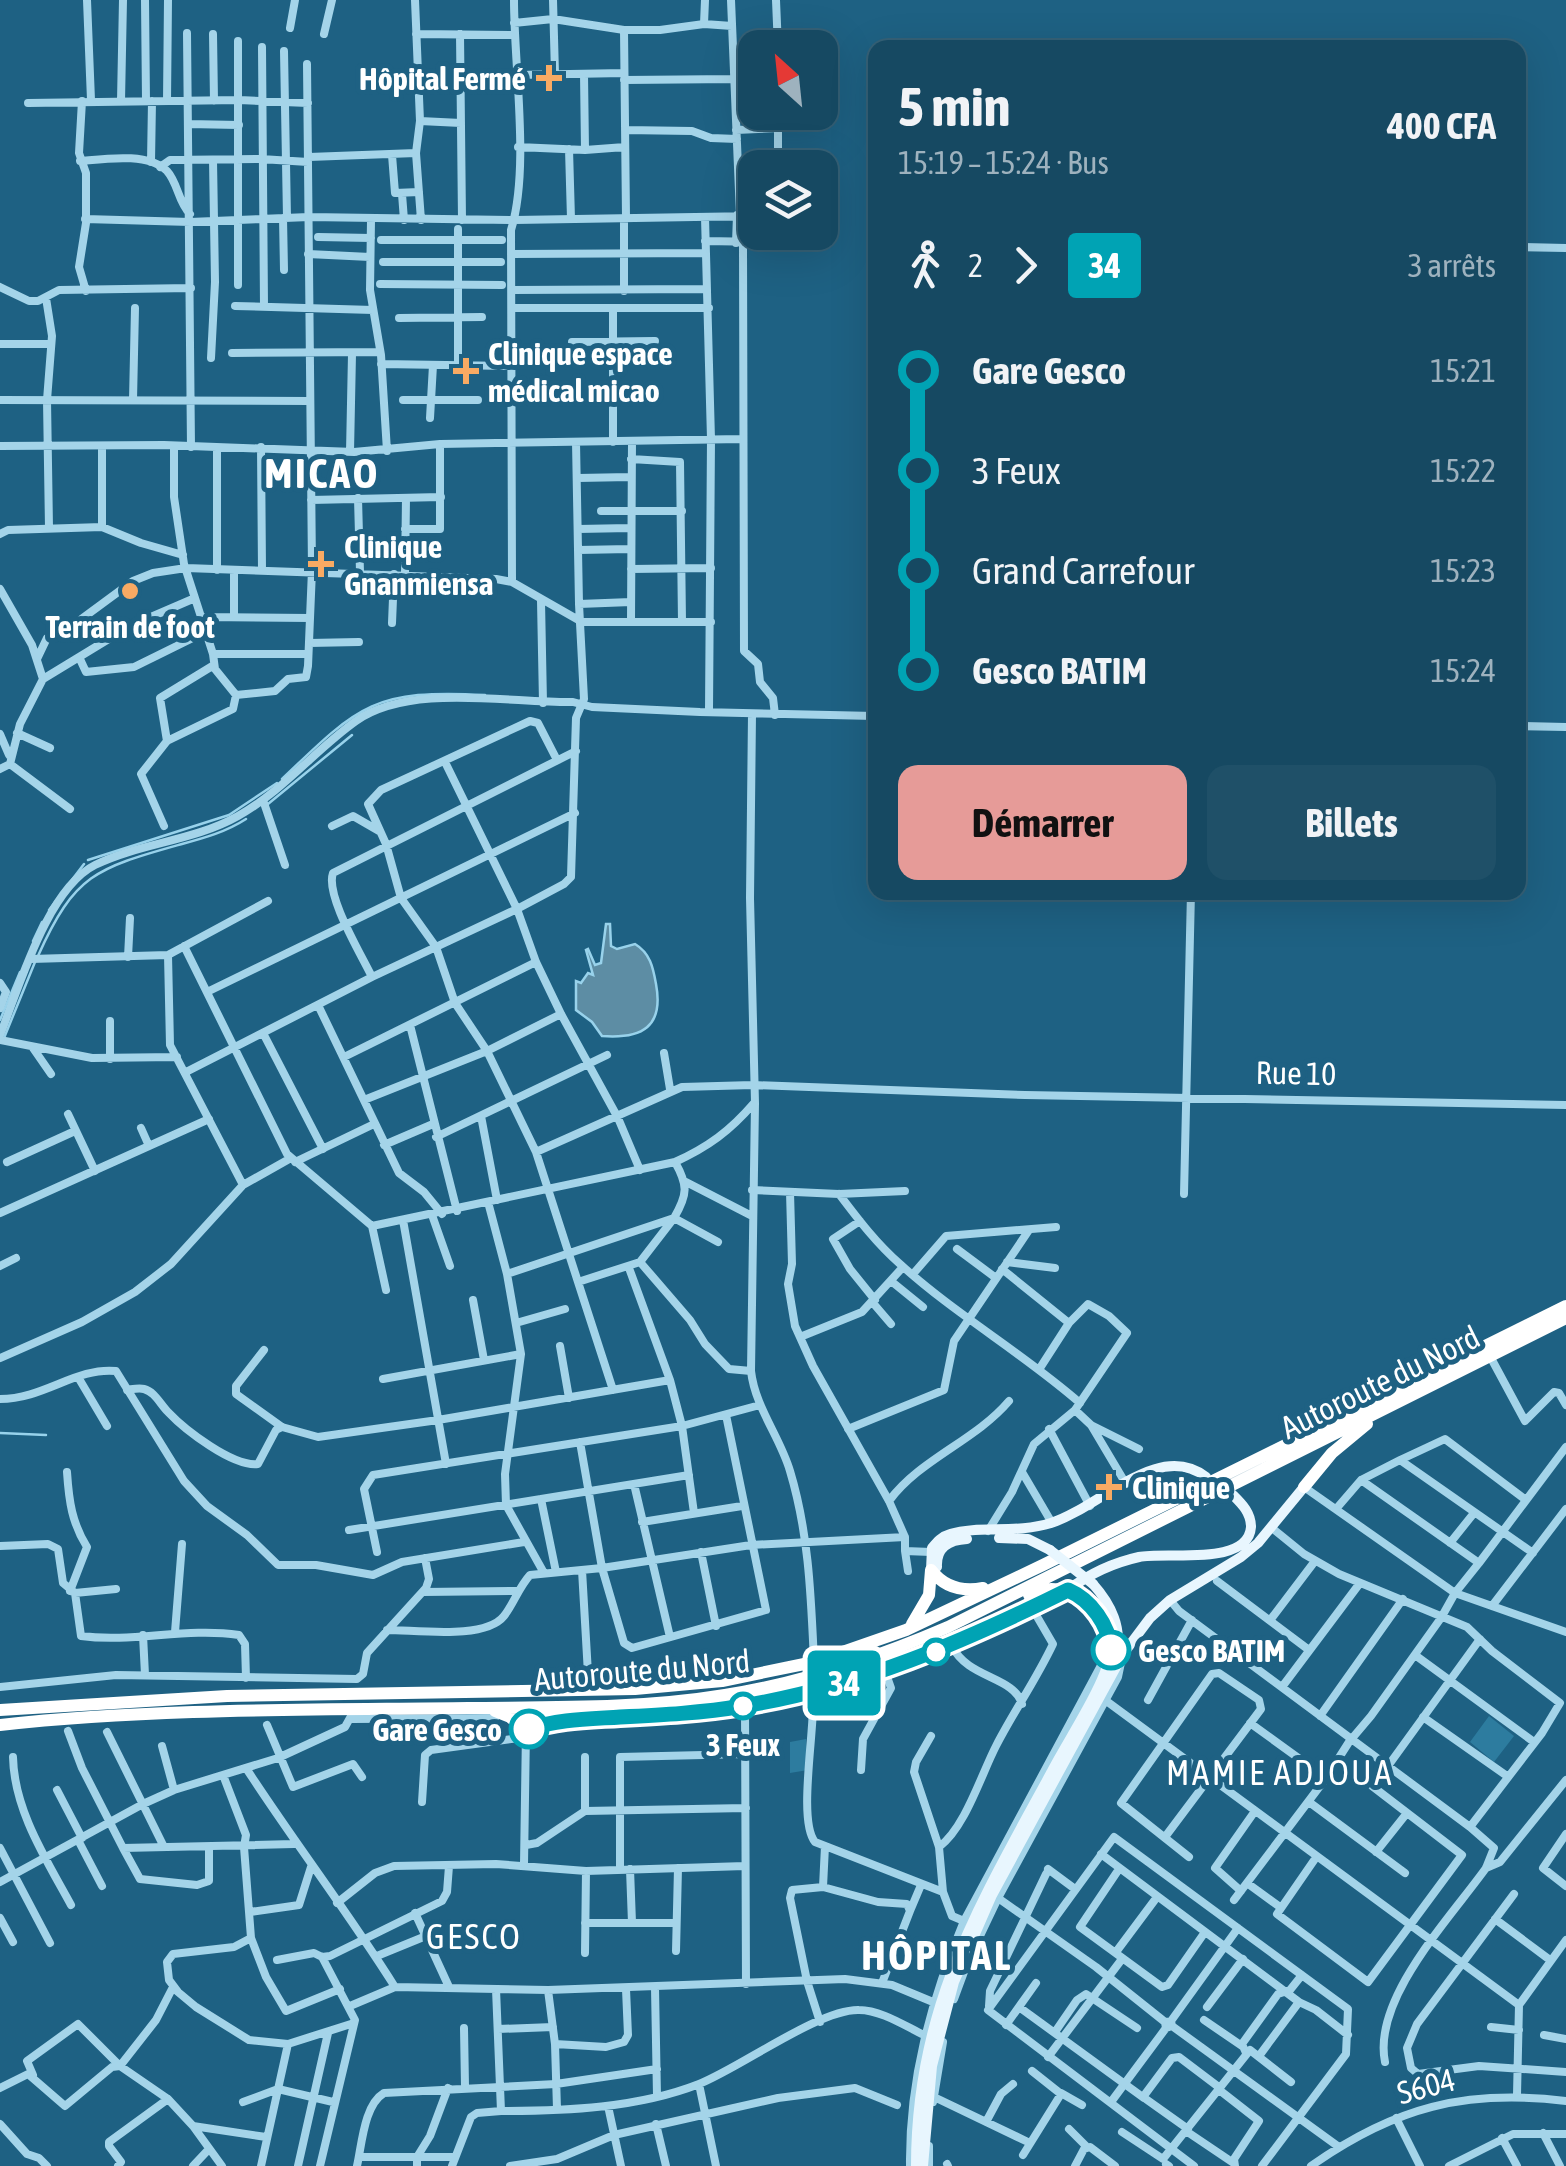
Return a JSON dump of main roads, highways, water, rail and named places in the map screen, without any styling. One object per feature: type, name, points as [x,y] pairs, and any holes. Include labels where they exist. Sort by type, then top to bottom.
[{"type":"highway","name":"Autoroute du Nord","points":[[0,1710],[179,1698],[590,1691],[722,1681],[814,1662],[906,1630],[1019,1577],[1566,1306]]},
{"type":"highway","name":"Autoroute du Nord","points":[[0,1725],[168,1713],[353,1714],[686,1700],[750,1691],[848,1666],[948,1627],[1566,1318]]},
{"type":"highway","points":[[1304,1487],[1332,1454],[1393,1405]]},
{"type":"highway","points":[[930,1570],[942,1582],[971,1590],[1019,1577]]},
{"type":"highway","points":[[906,1630],[926,1604],[930,1570]]},
{"type":"highway","points":[[948,1627],[1039,1591],[1068,1590]]},
{"type":"highway","points":[[483,1708],[510,1717],[526,1734],[546,1713],[561,1706]]},
{"type":"main road","points":[[930,1570],[936,1543],[950,1534],[1018,1531],[1052,1523],[1171,1464],[1189,1466],[1206,1477]]},
{"type":"main road","points":[[919,2166],[932,2066],[959,1970],[1001,1878],[1123,1654],[1150,1618],[1170,1600],[1213,1578],[1241,1557],[1272,1528],[1304,1487]]},
{"type":"main road","points":[[1090,1700],[1110,1653],[1105,1628],[1088,1603],[1068,1590],[1090,1575],[1127,1560],[1155,1554],[1206,1554],[1234,1549],[1249,1535],[1249,1514],[1232,1494]]},
{"type":"main road","points":[[919,2166],[924,2064],[951,1969],[986,1889],[1112,1661],[1119,1636],[1106,1601],[1093,1584],[1050,1550],[1028,1539],[956,1540],[945,1545],[937,1558],[942,1582]]},
{"type":"main road","points":[[1206,1554],[1213,1578]]},
{"type":"waterway","points":[[282,779],[331,734],[371,707],[417,695],[485,695]]},
{"type":"waterway","points":[[268,804],[352,735]]},
{"type":"waterway","points":[[88,860],[229,815],[277,783]]},
{"type":"waterway","points":[[38,956],[64,907],[92,878],[129,860],[215,834],[246,819]]},
{"type":"waterway","points":[[49,910],[84,864]]},
{"type":"waterway","points":[[33,941],[42,922]]},
{"type":"waterway","points":[[4,1038],[35,962]]},
{"type":"waterway","points":[[0,1020],[20,972]]},
{"type":"waterway","points":[[0,1433],[46,1435]]},
{"type":"place","name":"Hôpital Fermé","points":[[549,78]]},
{"type":"place","name":"Clinique espace médical micao","points":[[466,371]]},
{"type":"place","name":"Clinique Gnanmiensa","points":[[321,564]]},
{"type":"place","name":"Terrain de foot","points":[[130,591]]},
{"type":"place","name":"Clinique","points":[[1109,1487]]},
{"type":"place","name":"Gesco BATIM","points":[[1111,1650]]},
{"type":"place","name":"3 Feux","points":[[743,1706]]},
{"type":"place","name":"Gare Gesco","points":[[529,1729]]},
{"type":"district","name":"MICAO","points":[[322,473]]},
{"type":"district","name":"MAMIE ADJOUA","points":[[1280,1772]]},
{"type":"district","name":"GESCO","points":[[474,1936]]},
{"type":"district","name":"HÔPITAL","points":[[937,1955]]}]
